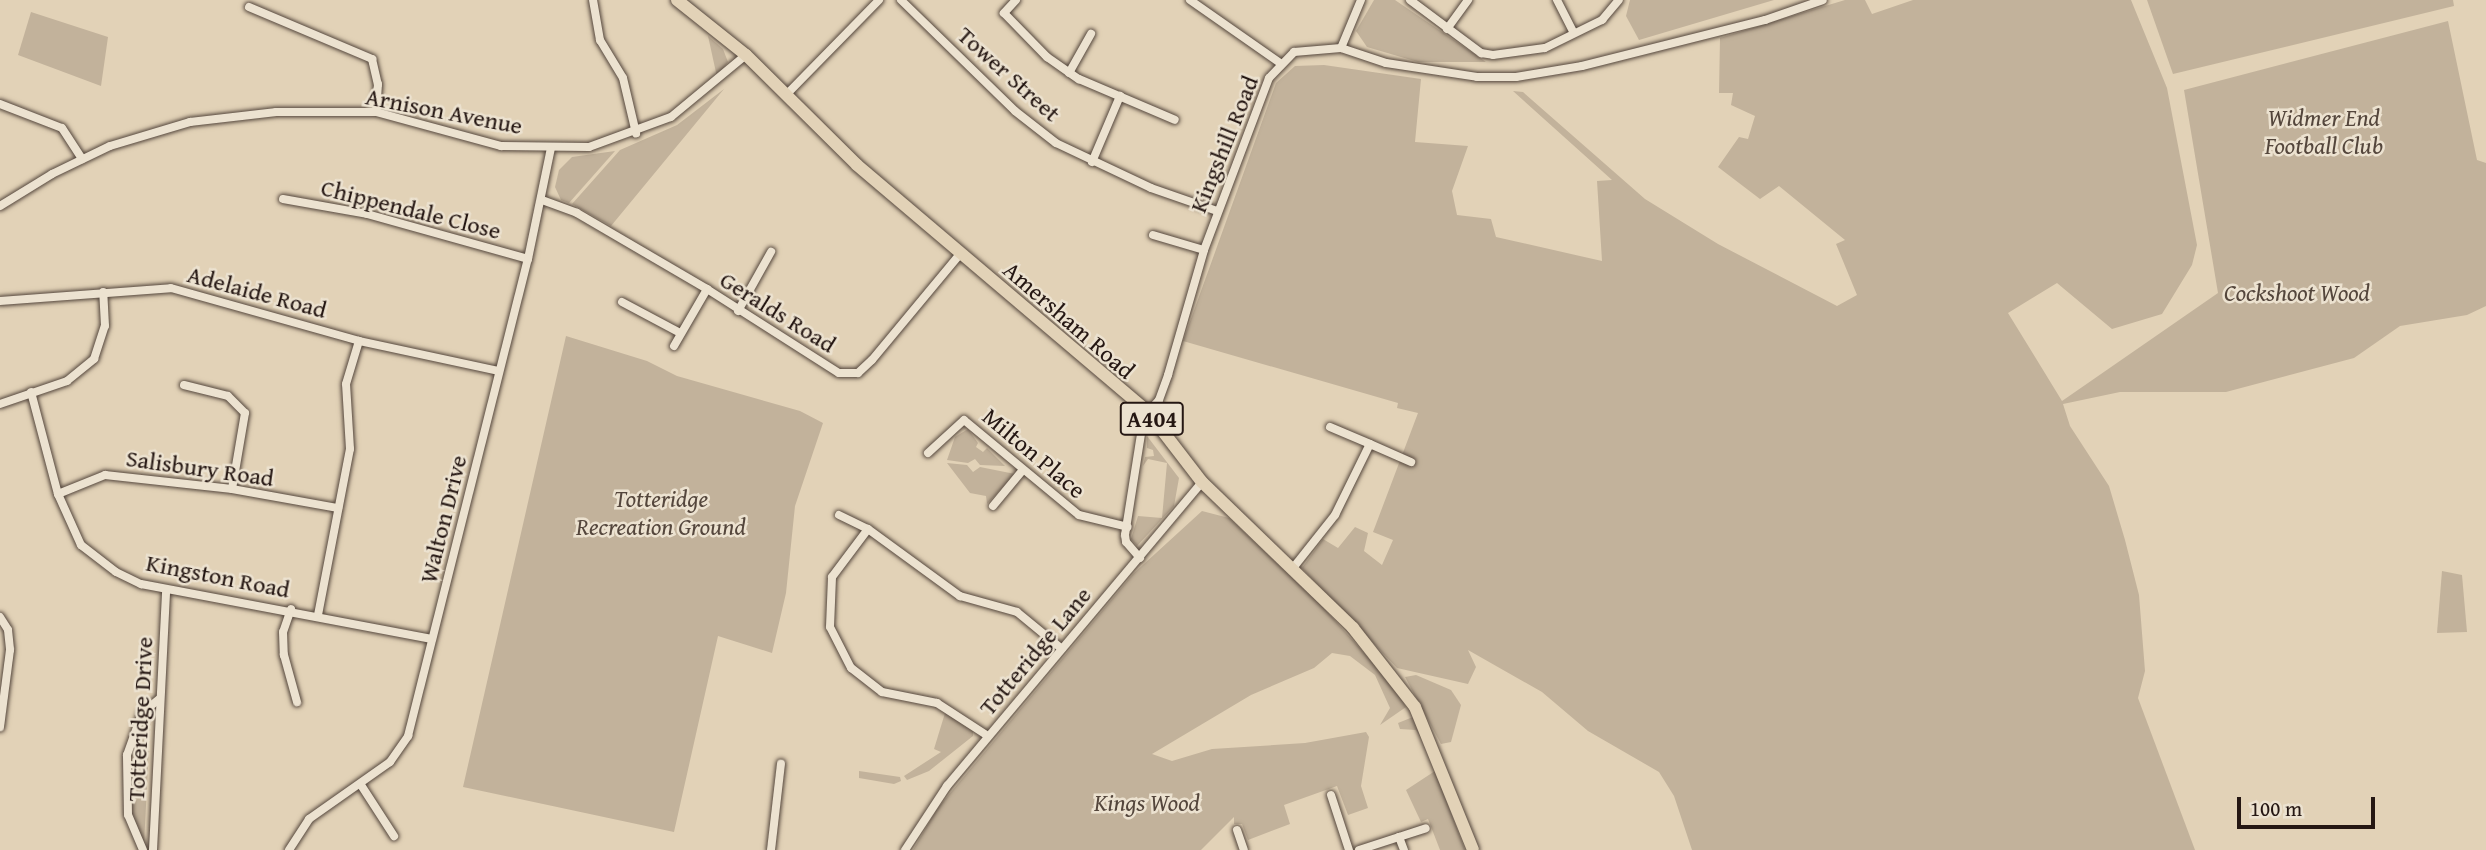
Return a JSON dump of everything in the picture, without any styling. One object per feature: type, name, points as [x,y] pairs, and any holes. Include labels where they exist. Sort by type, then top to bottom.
[{"type":"main road","name":"Amersham Road","points":[[677,0],[746,54],[857,166],[1148,412],[1202,482],[1293,568],[1392,673],[1415,707],[1473,850]]},
{"type":"street","points":[[593,0],[600,40],[623,78],[636,133]]},
{"type":"street","points":[[786,95],[879,0]]},
{"type":"street","name":"Tower Street","points":[[901,0],[1015,111],[1092,162],[1217,211]]},
{"type":"street","points":[[1016,0],[1004,13],[1069,73],[1175,120]]},
{"type":"street","points":[[1190,0],[1280,63]]},
{"type":"street","points":[[1341,48],[1361,0]]},
{"type":"street","points":[[1410,0],[1481,53],[1493,55],[1545,48],[1601,20],[1619,0]]},
{"type":"street","points":[[1447,29],[1468,0]]},
{"type":"street","points":[[1557,0],[1574,33]]},
{"type":"street","name":"Kingshill Road","points":[[1148,412],[1159,400],[1203,250],[1269,78],[1280,63],[1294,52],[1341,48],[1386,62],[1477,77],[1516,77],[1582,66],[1765,20],[1823,0]]},
{"type":"street","points":[[249,7],[372,59],[378,85],[376,112]]},
{"type":"street","points":[[1069,73],[1091,34]]},
{"type":"street","name":"Arnison Avenue","points":[[0,206],[82,159],[190,122],[276,112],[376,112],[501,146],[589,147],[636,133],[695,100],[746,54]]},
{"type":"street","points":[[1092,162],[1120,96]]},
{"type":"street","points":[[0,104],[62,128],[82,159]]},
{"type":"street","name":"Walton Drive","points":[[289,850],[309,819],[361,785],[390,762],[408,736],[528,259],[551,148]]},
{"type":"street","name":"Chippendale Close","points":[[284,199],[367,214],[528,259]]},
{"type":"street","name":"Geralds Road","points":[[542,200],[577,213],[707,289],[738,312],[839,373],[858,373],[960,254]]},
{"type":"street","points":[[1153,236],[1203,250]]},
{"type":"street","points":[[738,312],[771,252]]},
{"type":"street","name":"Adelaide Road","points":[[0,301],[171,288],[359,341],[499,371]]},
{"type":"street","points":[[674,346],[707,289]]},
{"type":"street","points":[[0,404],[67,381],[94,359],[105,326],[103,292]]},
{"type":"street","points":[[622,302],[680,333]]},
{"type":"street","points":[[318,615],[350,449],[346,384],[359,341]]},
{"type":"street","points":[[184,385],[228,396],[245,413],[232,489]]},
{"type":"street","name":"Kingston Road","points":[[31,392],[58,494],[81,545],[116,572],[166,590],[290,609],[432,639]]},
{"type":"street","name":"Milton Place","points":[[928,453],[964,420],[1022,471],[1059,495],[1079,515],[1128,527]]},
{"type":"street","points":[[1330,427],[1411,462]]},
{"type":"street","points":[[1140,558],[1126,542],[1141,434]]},
{"type":"street","points":[[1293,568],[1331,522],[1370,444]]},
{"type":"street","points":[[993,506],[1022,471]]},
{"type":"street","name":"Salisbury Road","points":[[58,494],[106,475],[232,489],[338,508]]},
{"type":"street","name":"Totteridge Lane","points":[[905,850],[988,736],[1202,482]]},
{"type":"street","points":[[839,515],[868,529],[960,596],[1017,612],[1062,649]]},
{"type":"street","points":[[868,529],[832,577],[830,627],[851,668],[882,692],[937,703],[988,736]]},
{"type":"street","name":"Totteridge Drive","points":[[153,850],[166,590]]},
{"type":"street","points":[[290,609],[283,632],[284,655],[298,702]]},
{"type":"street","points":[[0,617],[8,630],[10,650],[0,727]]},
{"type":"street","points":[[143,850],[128,815],[127,755],[142,713],[159,699]]},
{"type":"street","points":[[771,850],[781,764]]},
{"type":"street","points":[[361,785],[394,836]]},
{"type":"street","points":[[1331,795],[1349,850]]},
{"type":"street","points":[[1359,850],[1426,828]]},
{"type":"street","points":[[1237,830],[1244,850]]},
{"type":"street","points":[[1399,837],[1404,850]]},
{"type":"green space","points":[[1374,0],[1395,0],[1486,62],[1418,62],[1367,47],[1356,31]]},
{"type":"green space","points":[[1630,0],[1774,0],[1639,40],[1626,16]]},
{"type":"green space","name":"Cockshoot Wood","points":[[1845,0],[1865,0],[1872,14],[1913,0],[2131,0],[2167,88],[2197,245],[2192,265],[2162,314],[2112,329],[2057,283],[2008,313],[2062,401],[2218,293],[2184,90],[2448,21],[2477,160],[2486,163],[2486,306],[2467,315],[2400,326],[2354,358],[2226,392],[2120,392],[2063,404],[2070,426],[2109,486],[2125,540],[2139,595],[2145,671],[2138,698],[2195,850],[1692,850],[1674,796],[1659,772],[1588,731],[1542,692],[1468,650],[1476,667],[1468,684],[1397,668],[1302,568],[1323,539],[1338,548],[1355,527],[1368,533],[1364,551],[1382,565],[1393,540],[1373,532],[1418,413],[1397,408],[1398,403],[1183,341],[1276,83],[1295,66],[1324,65],[1421,79],[1415,142],[1468,146],[1452,191],[1457,215],[1491,219],[1496,237],[1602,261],[1597,181],[1612,180],[1513,91],[1523,92],[1645,199],[1718,244],[1837,306],[1857,295],[1836,244],[1845,240],[1779,186],[1760,199],[1718,167],[1739,137],[1748,139],[1755,116],[1731,105],[1733,93],[1719,93],[1720,38]]},
{"type":"green space","name":"Widmer End Football Club","points":[[2147,0],[2453,0],[2454,6],[2173,74]]},
{"type":"green space","points":[[31,12],[108,37],[101,86],[18,55]]},
{"type":"green space","points":[[708,36],[723,49],[728,62],[717,77]]},
{"type":"green space","points":[[724,89],[611,226],[572,204],[620,150],[677,125]]},
{"type":"green space","points":[[615,151],[569,203],[561,200],[555,187],[559,170],[572,157]]},
{"type":"green space","name":"Totteridge Recreation Ground","points":[[566,336],[647,361],[677,376],[800,411],[823,423],[795,506],[786,593],[772,653],[718,636],[674,832],[463,787]]},
{"type":"green space","points":[[968,429],[978,443],[976,447],[983,452],[987,448],[1005,466],[980,465],[975,459],[968,463],[947,460],[955,437]]},
{"type":"green space","points":[[1147,436],[1179,478],[1174,506],[1137,546],[1131,539],[1138,516],[1162,518],[1167,463],[1148,459],[1143,466],[1145,457],[1154,456],[1153,450],[1147,448]]},
{"type":"green space","points":[[947,463],[967,465],[973,472],[980,467],[1015,474],[987,504],[986,496],[970,493]]},
{"type":"green space","name":"Kings Wood","points":[[1202,511],[1229,518],[1320,604],[1393,685],[1406,707],[1380,725],[1390,708],[1375,675],[1350,656],[1332,653],[1314,668],[1251,695],[1152,754],[1172,761],[1212,749],[1305,743],[1366,732],[1369,737],[1361,786],[1368,808],[1348,815],[1337,786],[1284,805],[1290,824],[1248,840],[1242,824],[1234,824],[1234,817],[1201,850],[913,850],[937,809],[1133,574]]},
{"type":"green space","points":[[2442,571],[2462,575],[2467,632],[2437,633]]},
{"type":"green space","points":[[1416,675],[1451,690],[1461,705],[1451,742],[1441,744],[1405,677]]},
{"type":"green space","points":[[151,710],[144,844],[131,812],[138,755],[133,748],[144,711]]},
{"type":"green space","points":[[945,713],[973,731],[973,736],[929,771],[907,780],[904,776],[941,752],[934,749]]},
{"type":"green space","points":[[1413,717],[1425,744],[1416,730],[1400,729],[1398,723]]},
{"type":"green space","points":[[859,771],[900,777],[901,781],[894,784],[859,778]]},
{"type":"green space","points":[[1435,771],[1465,850],[1440,850],[1428,819],[1421,822],[1406,790]]}]
